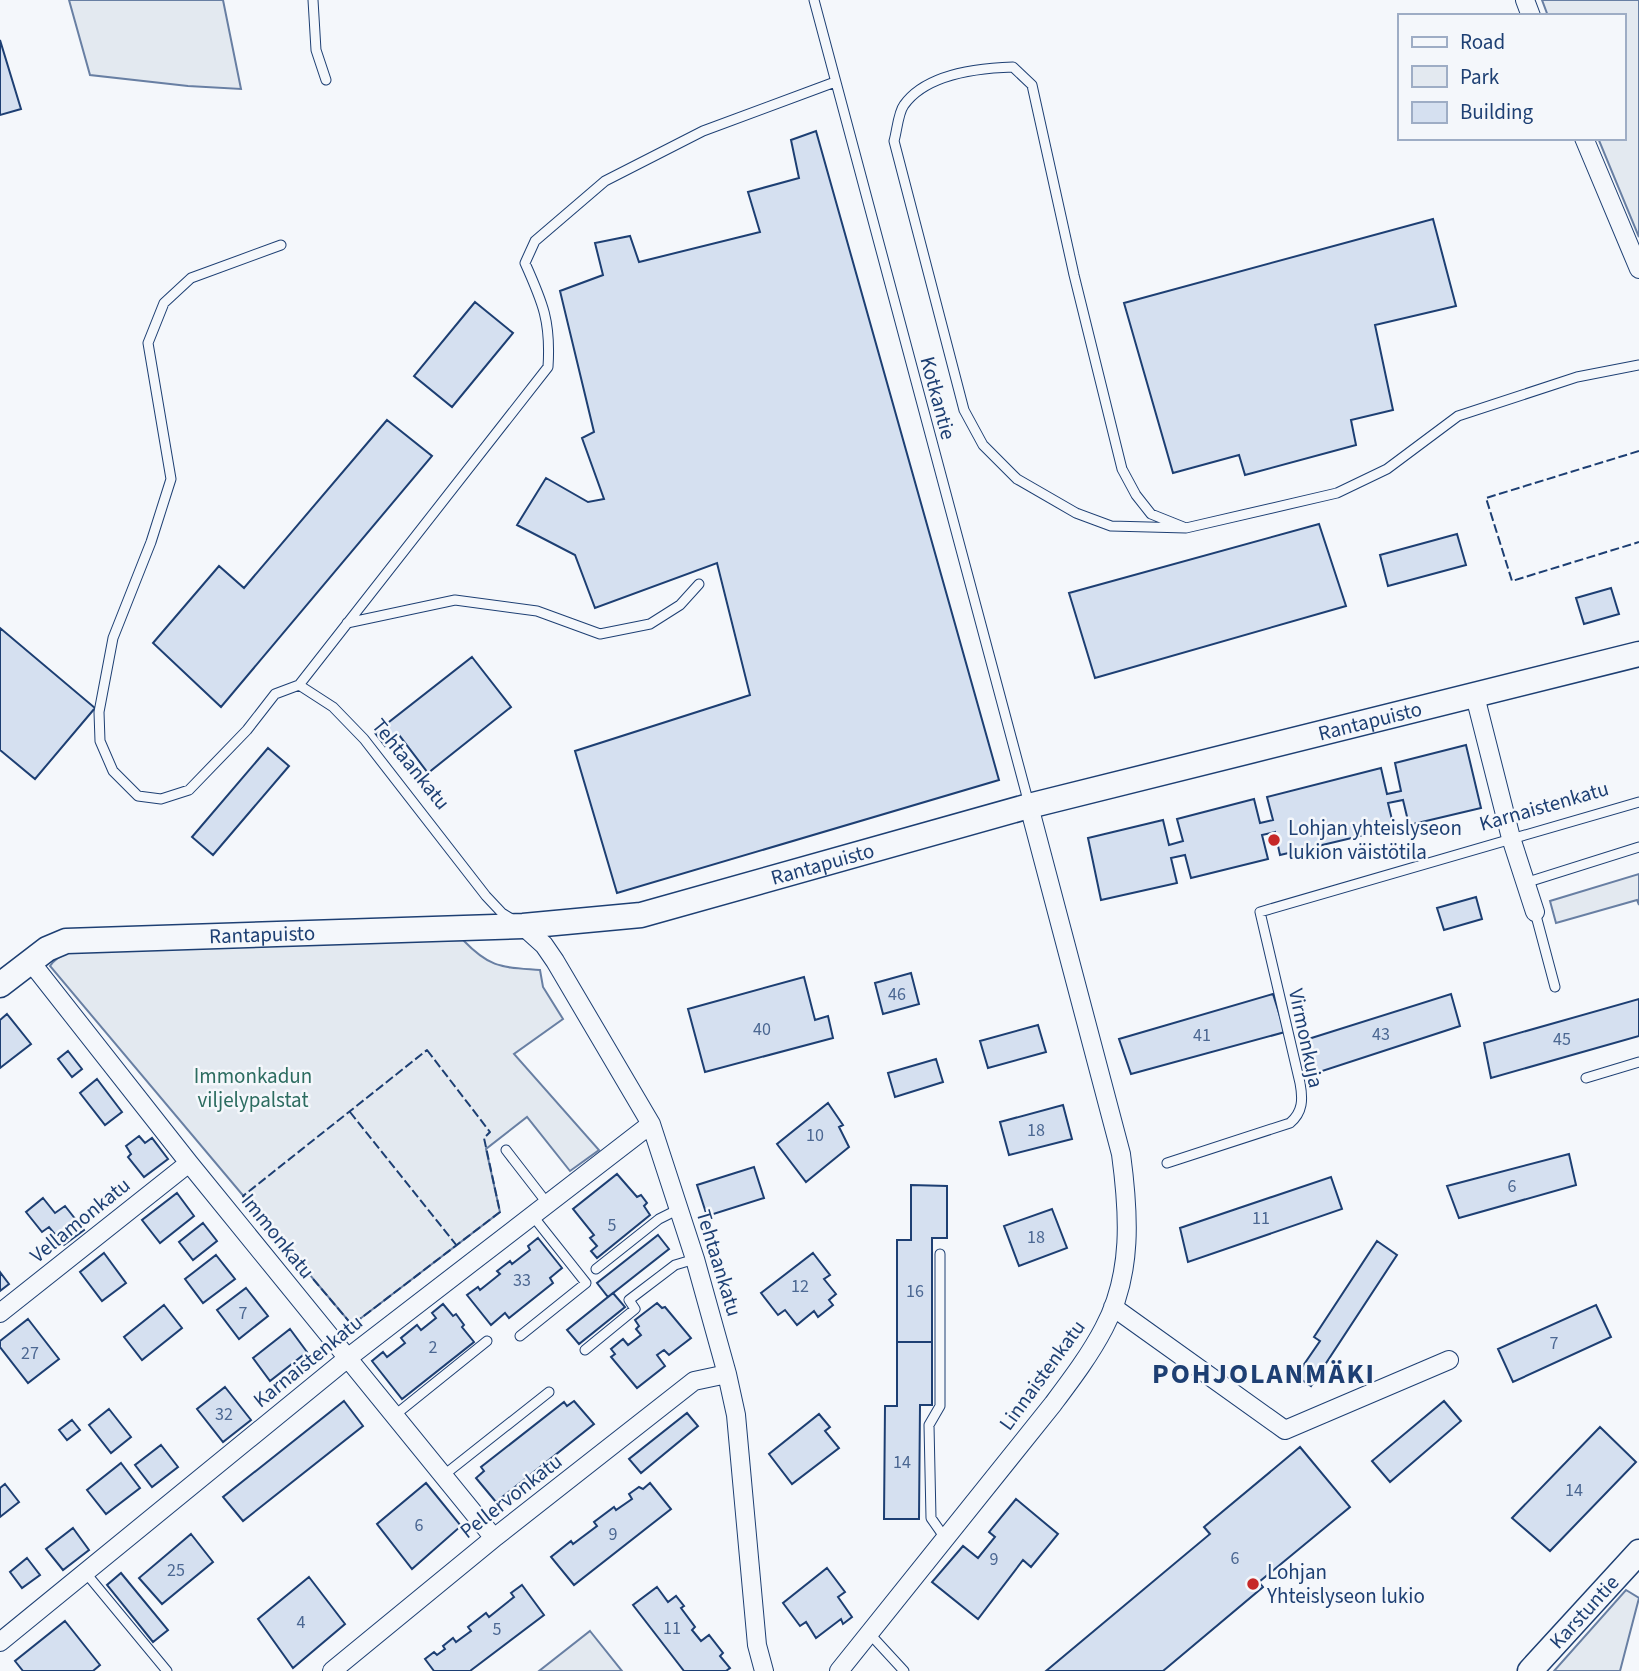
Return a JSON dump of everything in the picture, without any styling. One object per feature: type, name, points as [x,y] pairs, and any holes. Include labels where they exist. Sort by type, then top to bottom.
[{"type":"street","points":[[1585,140],[1639,269]]},
{"type":"street","name":"Rantapuisto","points":[[0,985],[47,949],[66,941],[523,926],[642,915],[1029,806],[1639,654]]},
{"type":"street","points":[[1475,696],[1511,838],[1535,912]]},
{"type":"street","name":"Linnaistenkatu","points":[[839,1671],[1053,1404],[1105,1327],[1125,1267],[1128,1230],[1121,1154],[1029,806]]},
{"type":"street","name":"Tehtaankatu","points":[[523,926],[544,945],[555,961],[651,1124],[695,1259],[736,1415],[757,1645],[764,1671]]},
{"type":"street","name":"Immonkatu","points":[[30,961],[189,1163],[494,1538]]},
{"type":"street","name":"Karnaistenkatu","points":[[0,1642],[349,1357],[651,1124]]},
{"type":"street","name":"Vellamonkatu","points":[[0,1313],[189,1163]]},
{"type":"street","points":[[1113,1307],[1285,1430],[1448,1360]]},
{"type":"street","name":"Pellervonkatu","points":[[332,1671],[494,1538],[694,1381],[727,1374]]},
{"type":"street","name":"Karstuntie","points":[[1530,1671],[1639,1552]]},
{"type":"lane","points":[[313,0],[316,50],[326,80]]},
{"type":"lane","name":"Kotkantie","points":[[814,0],[1029,806]]},
{"type":"lane","points":[[1186,528],[1151,514],[1136,495],[1122,469],[1074,275],[1032,85],[1013,67],[985,68],[928,83],[903,106],[894,141],[964,410],[982,445],[1017,479],[1076,513],[1111,526],[1186,528],[1337,493],[1387,469],[1458,416],[1577,377],[1639,365]]},
{"type":"lane","points":[[281,245],[191,278],[164,303],[148,343],[171,480],[151,542],[113,638],[99,712],[100,741],[113,771],[138,796],[161,799],[188,790],[247,730],[275,694],[299,685],[548,367],[550,338],[543,302],[525,262],[535,242],[605,181],[703,131],[835,82]]},
{"type":"lane","points":[[347,623],[455,600],[537,611],[600,634],[650,624],[680,605],[699,584]]},
{"type":"lane","name":"Tehtaankatu","points":[[299,685],[333,707],[364,739],[486,896],[502,912],[523,926]]},
{"type":"lane","name":"Karnaistenkatu","points":[[1260,912],[1639,802]]},
{"type":"lane","points":[[1525,883],[1639,847]]},
{"type":"lane","name":"Virmonkuja","points":[[1167,1163],[1290,1123],[1301,1109],[1303,1096],[1260,912]]},
{"type":"lane","points":[[1535,912],[1555,987]]},
{"type":"lane","points":[[1586,1079],[1639,1062]]},
{"type":"lane","points":[[506,1150],[547,1203]]},
{"type":"lane","points":[[596,1269],[659,1219],[678,1209]]},
{"type":"lane","points":[[520,1336],[586,1283],[532,1215]]},
{"type":"lane","points":[[940,1254],[940,1406],[929,1425],[931,1518],[945,1538]]},
{"type":"lane","points":[[585,1350],[635,1309],[629,1300],[675,1265],[695,1259]]},
{"type":"lane","points":[[395,1415],[487,1341]]},
{"type":"lane","points":[[444,1475],[549,1392]]},
{"type":"lane","points":[[85,1572],[167,1671]]},
{"type":"lane","points":[[869,1633],[904,1671]]},
{"type":"green space","points":[[69,0],[223,0],[241,89],[90,75]]},
{"type":"green space","points":[[1542,0],[1639,0],[1639,237],[1599,140],[1625,140],[1625,14],[1547,14]]},
{"type":"green space","points":[[1639,874],[1639,905],[1637,900],[1556,923],[1550,901]]},
{"type":"green space","name":"Immonkadun viljelypalstat","points":[[463,940],[481,956],[498,965],[540,970],[543,987],[563,1019],[514,1054],[599,1150],[570,1171],[527,1117],[486,1149],[500,1212],[352,1325],[50,966],[65,954],[96,949]]},
{"type":"green space","points":[[1626,1590],[1639,1598],[1620,1671],[1554,1671]]},
{"type":"green space","points":[[590,1631],[622,1671],[539,1671]]},
{"type":"building","points":[[0,40],[21,109],[0,115]]},
{"type":"building","points":[[816,131],[999,780],[617,893],[575,751],[750,695],[717,563],[595,608],[575,555],[517,525],[546,478],[588,502],[604,499],[582,438],[594,432],[560,291],[603,275],[595,243],[630,236],[639,262],[760,232],[748,192],[799,178],[791,140]]},
{"type":"building","points":[[1433,219],[1456,306],[1375,325],[1393,410],[1351,420],[1356,445],[1245,475],[1239,455],[1173,473],[1124,303]]},
{"type":"building","points":[[475,302],[513,333],[452,407],[414,376]]},
{"type":"building","points":[[387,420],[432,456],[221,707],[153,643],[219,566],[244,588]]},
{"type":"building","points":[[1319,524],[1346,606],[1095,678],[1069,593]]},
{"type":"building","points":[[1457,534],[1466,565],[1388,586],[1380,555]]},
{"type":"building","points":[[1611,588],[1619,614],[1584,624],[1576,598]]},
{"type":"building","points":[[0,628],[95,708],[35,779],[0,750]]},
{"type":"building","points":[[472,657],[511,707],[428,773],[399,735],[385,746],[375,733]]},
{"type":"building","points":[[1466,745],[1481,808],[1409,825],[1403,800],[1388,803],[1394,828],[1280,855],[1275,832],[1262,835],[1268,859],[1191,878],[1185,855],[1171,858],[1177,883],[1101,900],[1088,838],[1163,820],[1169,845],[1183,841],[1177,819],[1254,799],[1260,823],[1273,820],[1267,797],[1381,768],[1387,794],[1401,791],[1395,763]]},
{"type":"building","points":[[268,748],[289,766],[213,855],[192,837]]},
{"type":"building","points":[[1476,897],[1482,919],[1444,930],[1437,908]]},
{"type":"building","points":[[911,973],[919,1004],[883,1014],[875,983]]},
{"type":"building","points":[[804,977],[815,1020],[828,1016],[833,1038],[705,1072],[688,1009]]},
{"type":"building","points":[[1273,994],[1285,1032],[1131,1074],[1119,1039]]},
{"type":"building","points":[[1451,994],[1460,1026],[1310,1075],[1302,1041]]},
{"type":"building","points":[[1639,999],[1639,1036],[1491,1078],[1484,1043]]},
{"type":"building","points":[[7,1014],[31,1044],[0,1068],[0,1020]]},
{"type":"building","points":[[1038,1025],[1046,1052],[988,1068],[980,1041]]},
{"type":"building","points":[[68,1051],[82,1069],[72,1077],[58,1059]]},
{"type":"building","points":[[936,1059],[943,1082],[895,1097],[888,1073]]},
{"type":"building","points":[[97,1079],[122,1112],[105,1125],[80,1093]]},
{"type":"building","points":[[828,1103],[843,1125],[839,1127],[849,1147],[806,1182],[777,1144]]},
{"type":"building","points":[[1063,1105],[1072,1139],[1009,1155],[1000,1122]]},
{"type":"building","points":[[139,1136],[145,1143],[152,1138],[168,1159],[144,1177],[128,1157],[131,1154],[126,1146]]},
{"type":"building","points":[[1569,1154],[1576,1185],[1459,1218],[1447,1186]]},
{"type":"building","points":[[754,1167],[764,1198],[707,1216],[697,1185]]},
{"type":"building","points":[[617,1174],[637,1197],[641,1195],[647,1203],[644,1206],[650,1215],[597,1258],[591,1251],[597,1246],[590,1238],[594,1235],[573,1209]]},
{"type":"building","points":[[1331,1177],[1342,1209],[1188,1262],[1180,1228]]},
{"type":"building","points":[[911,1185],[947,1186],[947,1238],[932,1238],[932,1342],[897,1342],[897,1240],[911,1240]]},
{"type":"building","points":[[177,1193],[194,1216],[160,1243],[142,1220]]},
{"type":"building","points":[[43,1198],[55,1213],[65,1206],[84,1230],[64,1245],[49,1227],[42,1232],[26,1212]]},
{"type":"building","points":[[1052,1209],[1067,1248],[1019,1266],[1004,1226]]},
{"type":"building","points":[[203,1223],[217,1241],[193,1260],[179,1242]]},
{"type":"building","points":[[658,1235],[669,1249],[608,1297],[597,1283]]},
{"type":"building","points":[[538,1238],[562,1268],[550,1278],[553,1283],[509,1318],[505,1313],[491,1325],[467,1295],[478,1287],[480,1290],[500,1274],[497,1271],[510,1261],[512,1264],[530,1250],[528,1246]]},
{"type":"building","points":[[1377,1241],[1397,1255],[1311,1386],[1296,1376],[1320,1341],[1314,1337]]},
{"type":"building","points":[[104,1253],[126,1283],[102,1301],[80,1272]]},
{"type":"building","points":[[813,1253],[830,1275],[824,1279],[836,1294],[829,1300],[833,1305],[818,1317],[814,1311],[797,1325],[785,1310],[778,1315],[761,1293]]},
{"type":"building","points":[[216,1255],[235,1279],[203,1303],[185,1279]]},
{"type":"building","points":[[0,1272],[9,1284],[0,1291]]},
{"type":"building","points":[[246,1288],[268,1316],[239,1339],[217,1310]]},
{"type":"building","points":[[613,1293],[625,1307],[579,1344],[567,1330]]},
{"type":"building","points":[[657,1303],[662,1308],[665,1307],[691,1338],[669,1355],[664,1350],[657,1355],[665,1366],[637,1388],[611,1357],[615,1354],[611,1349],[623,1339],[628,1345],[641,1335],[636,1329],[639,1326],[635,1320]]},
{"type":"building","points":[[443,1304],[453,1316],[456,1314],[474,1342],[402,1399],[372,1361],[383,1352],[387,1357],[405,1343],[401,1338],[417,1325],[421,1330],[436,1318],[432,1313]]},
{"type":"building","points":[[164,1305],[182,1328],[142,1360],[124,1337]]},
{"type":"building","points":[[1596,1305],[1611,1337],[1513,1382],[1498,1349]]},
{"type":"building","points":[[28,1319],[59,1359],[28,1383],[0,1347],[0,1341]]},
{"type":"building","points":[[290,1329],[307,1352],[270,1381],[253,1358]]},
{"type":"building","points":[[897,1342],[932,1342],[932,1405],[920,1405],[919,1519],[884,1519],[885,1406],[897,1406]]},
{"type":"building","points":[[225,1387],[251,1420],[223,1442],[197,1409]]},
{"type":"building","points":[[344,1401],[363,1426],[243,1521],[223,1497]]},
{"type":"building","points":[[574,1401],[594,1424],[496,1502],[476,1478],[484,1471],[481,1467],[564,1402],[567,1406]]},
{"type":"building","points":[[1444,1401],[1461,1421],[1390,1482],[1372,1461]]},
{"type":"building","points":[[109,1409],[131,1437],[111,1453],[89,1425]]},
{"type":"building","points":[[687,1413],[698,1426],[641,1473],[629,1459]]},
{"type":"building","points":[[819,1414],[830,1427],[825,1431],[839,1448],[792,1484],[769,1454]]},
{"type":"building","points":[[72,1420],[80,1430],[67,1440],[59,1430]]},
{"type":"building","points":[[1600,1427],[1636,1462],[1550,1551],[1512,1518]]},
{"type":"building","points":[[161,1445],[178,1467],[152,1487],[135,1465]]},
{"type":"building","points":[[1300,1447],[1350,1507],[1259,1582],[1263,1587],[1163,1671],[1046,1671],[1210,1534],[1204,1527]]},
{"type":"building","points":[[121,1463],[140,1488],[106,1514],[87,1490]]},
{"type":"building","points":[[426,1483],[461,1526],[412,1569],[377,1524]]},
{"type":"building","points":[[650,1483],[671,1509],[574,1585],[551,1557],[597,1526],[594,1522],[614,1507],[616,1510],[632,1499],[629,1494]]},
{"type":"building","points":[[5,1484],[19,1502],[0,1517],[0,1488]]},
{"type":"building","points":[[1016,1499],[1058,1534],[1031,1567],[1023,1560],[978,1619],[932,1582],[963,1546],[978,1558],[995,1537],[989,1532]]},
{"type":"building","points":[[73,1528],[89,1550],[63,1570],[46,1549]]},
{"type":"building","points":[[191,1534],[213,1562],[162,1604],[139,1578]]},
{"type":"building","points":[[27,1558],[40,1575],[22,1588],[10,1572]]},
{"type":"building","points":[[827,1568],[845,1592],[838,1597],[852,1617],[843,1624],[841,1619],[816,1638],[806,1622],[800,1626],[783,1603]]},
{"type":"building","points":[[121,1573],[168,1630],[153,1642],[107,1585]]},
{"type":"building","points":[[309,1577],[345,1624],[293,1668],[258,1619]]},
{"type":"building","points":[[522,1585],[544,1615],[470,1671],[434,1671],[425,1659],[434,1652],[437,1655],[445,1649],[443,1646],[453,1638],[456,1642],[471,1631],[468,1627],[486,1613],[489,1617],[514,1597],[511,1593]]},
{"type":"building","points":[[657,1587],[668,1602],[676,1596],[695,1627],[692,1630],[701,1641],[709,1635],[723,1653],[720,1656],[730,1668],[726,1671],[684,1671],[633,1605]]},
{"type":"building","points":[[65,1621],[100,1665],[93,1671],[23,1671],[15,1661]]},
{"type":"fence","points":[[1639,451],[1486,498],[1512,581],[1639,542]]},
{"type":"fence","points":[[427,1050],[490,1132],[484,1138],[500,1212],[352,1325],[243,1196],[427,1050]]},
{"type":"fence","points":[[350,1112],[457,1246]]},
{"type":"place","name":"Lohjan yhteislyseon lukion väistötila","points":[[1274,840]]},
{"type":"place","name":"Lohjan Yhteislyseon lukio","points":[[1253,1584]]},
{"type":"district","name":"POHJOLANMÄKI","points":[[1264,1374]]}]
